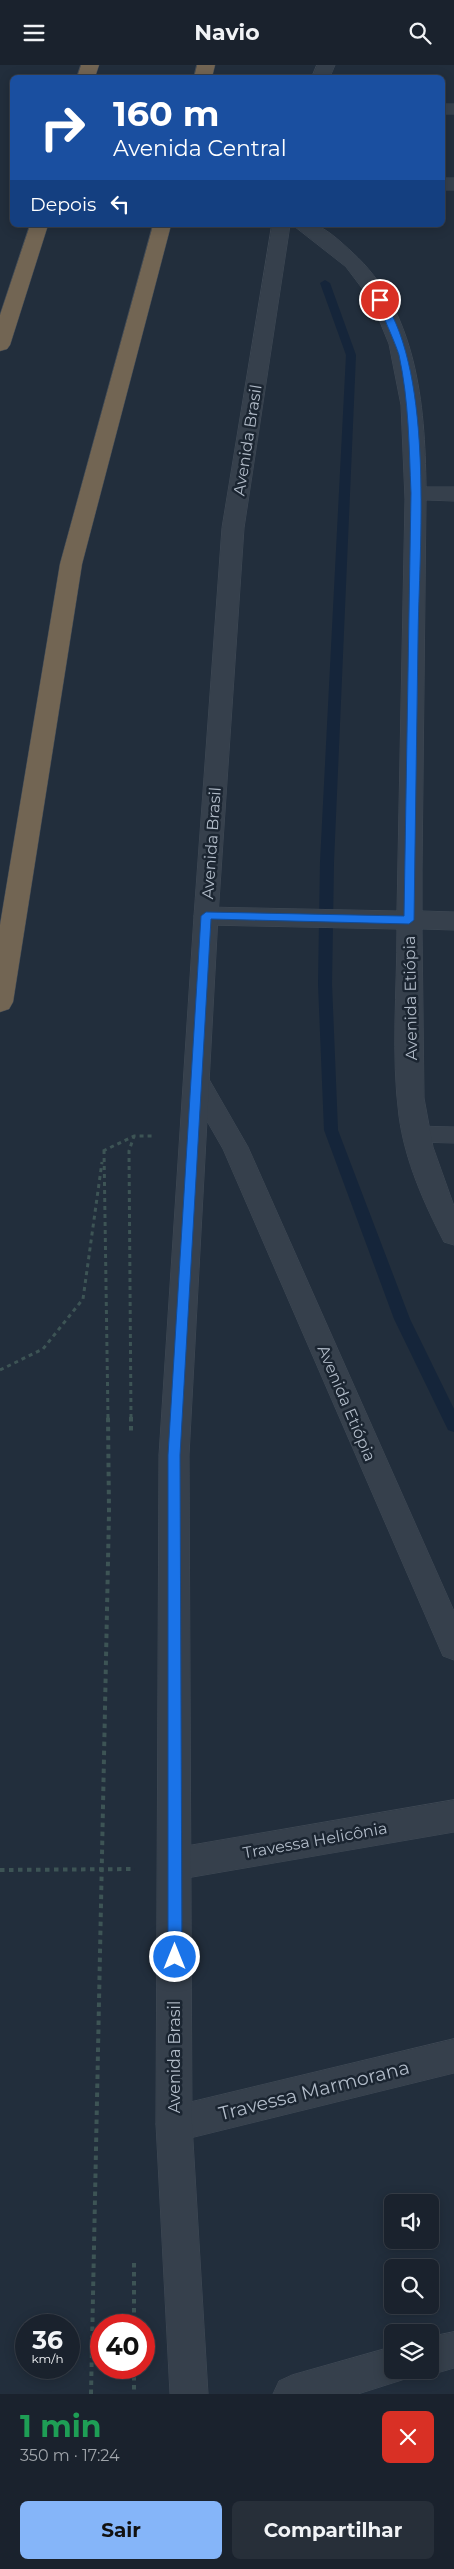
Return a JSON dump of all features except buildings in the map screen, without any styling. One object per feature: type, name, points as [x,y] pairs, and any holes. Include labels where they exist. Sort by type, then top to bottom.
[{"type":"highway","points":[[0,345],[38,227]]},
{"type":"highway","points":[[0,1002],[71,564],[161,227]]},
{"type":"street","name":"Avenida Brasil","points":[[189,2394],[174,2124],[174,1455],[206,916],[233,528],[280,227]]},
{"type":"street","name":"Avenida Etiópia","points":[[305,227],[333,243],[365,276],[387,313],[402,353],[412,403],[416,493],[409,920],[411,1100],[416,1134],[429,1177],[454,1234]]},
{"type":"street","points":[[416,493],[454,494]]},
{"type":"street","points":[[206,916],[454,921]]},
{"type":"street","name":"Avenida Etiópia","points":[[197,1081],[235,1147],[454,1646]]},
{"type":"street","name":"Travessa Helicônia","points":[[175,1863],[454,1816]]},
{"type":"street","name":"Travessa Marmorana","points":[[174,2124],[454,2056]]},
{"type":"street","points":[[439,2354],[454,2350]]},
{"type":"street","points":[[292,2394],[384,2368]]},
{"type":"lane","points":[[416,1134],[454,1135]]},
{"type":"path","points":[[104,1150],[134,1136],[193,1134]]},
{"type":"path","points":[[129,1151],[134,1136]]},
{"type":"path","points":[[0,1370],[43,1349],[83,1299],[104,1150]]},
{"type":"path","points":[[91,2394],[108,1512],[104,1150]]},
{"type":"path","points":[[0,1870],[136,1869]]},
{"type":"path","points":[[134,2379],[134,2394]]},
{"type":"waterway","points":[[325,283],[351,355],[327,862],[325,984],[331,1130],[402,1319],[454,1425]]},
{"type":"route","points":[[175,1957],[174,1455],[206,916],[409,920],[416,493],[412,403],[402,353],[380,300]]}]
